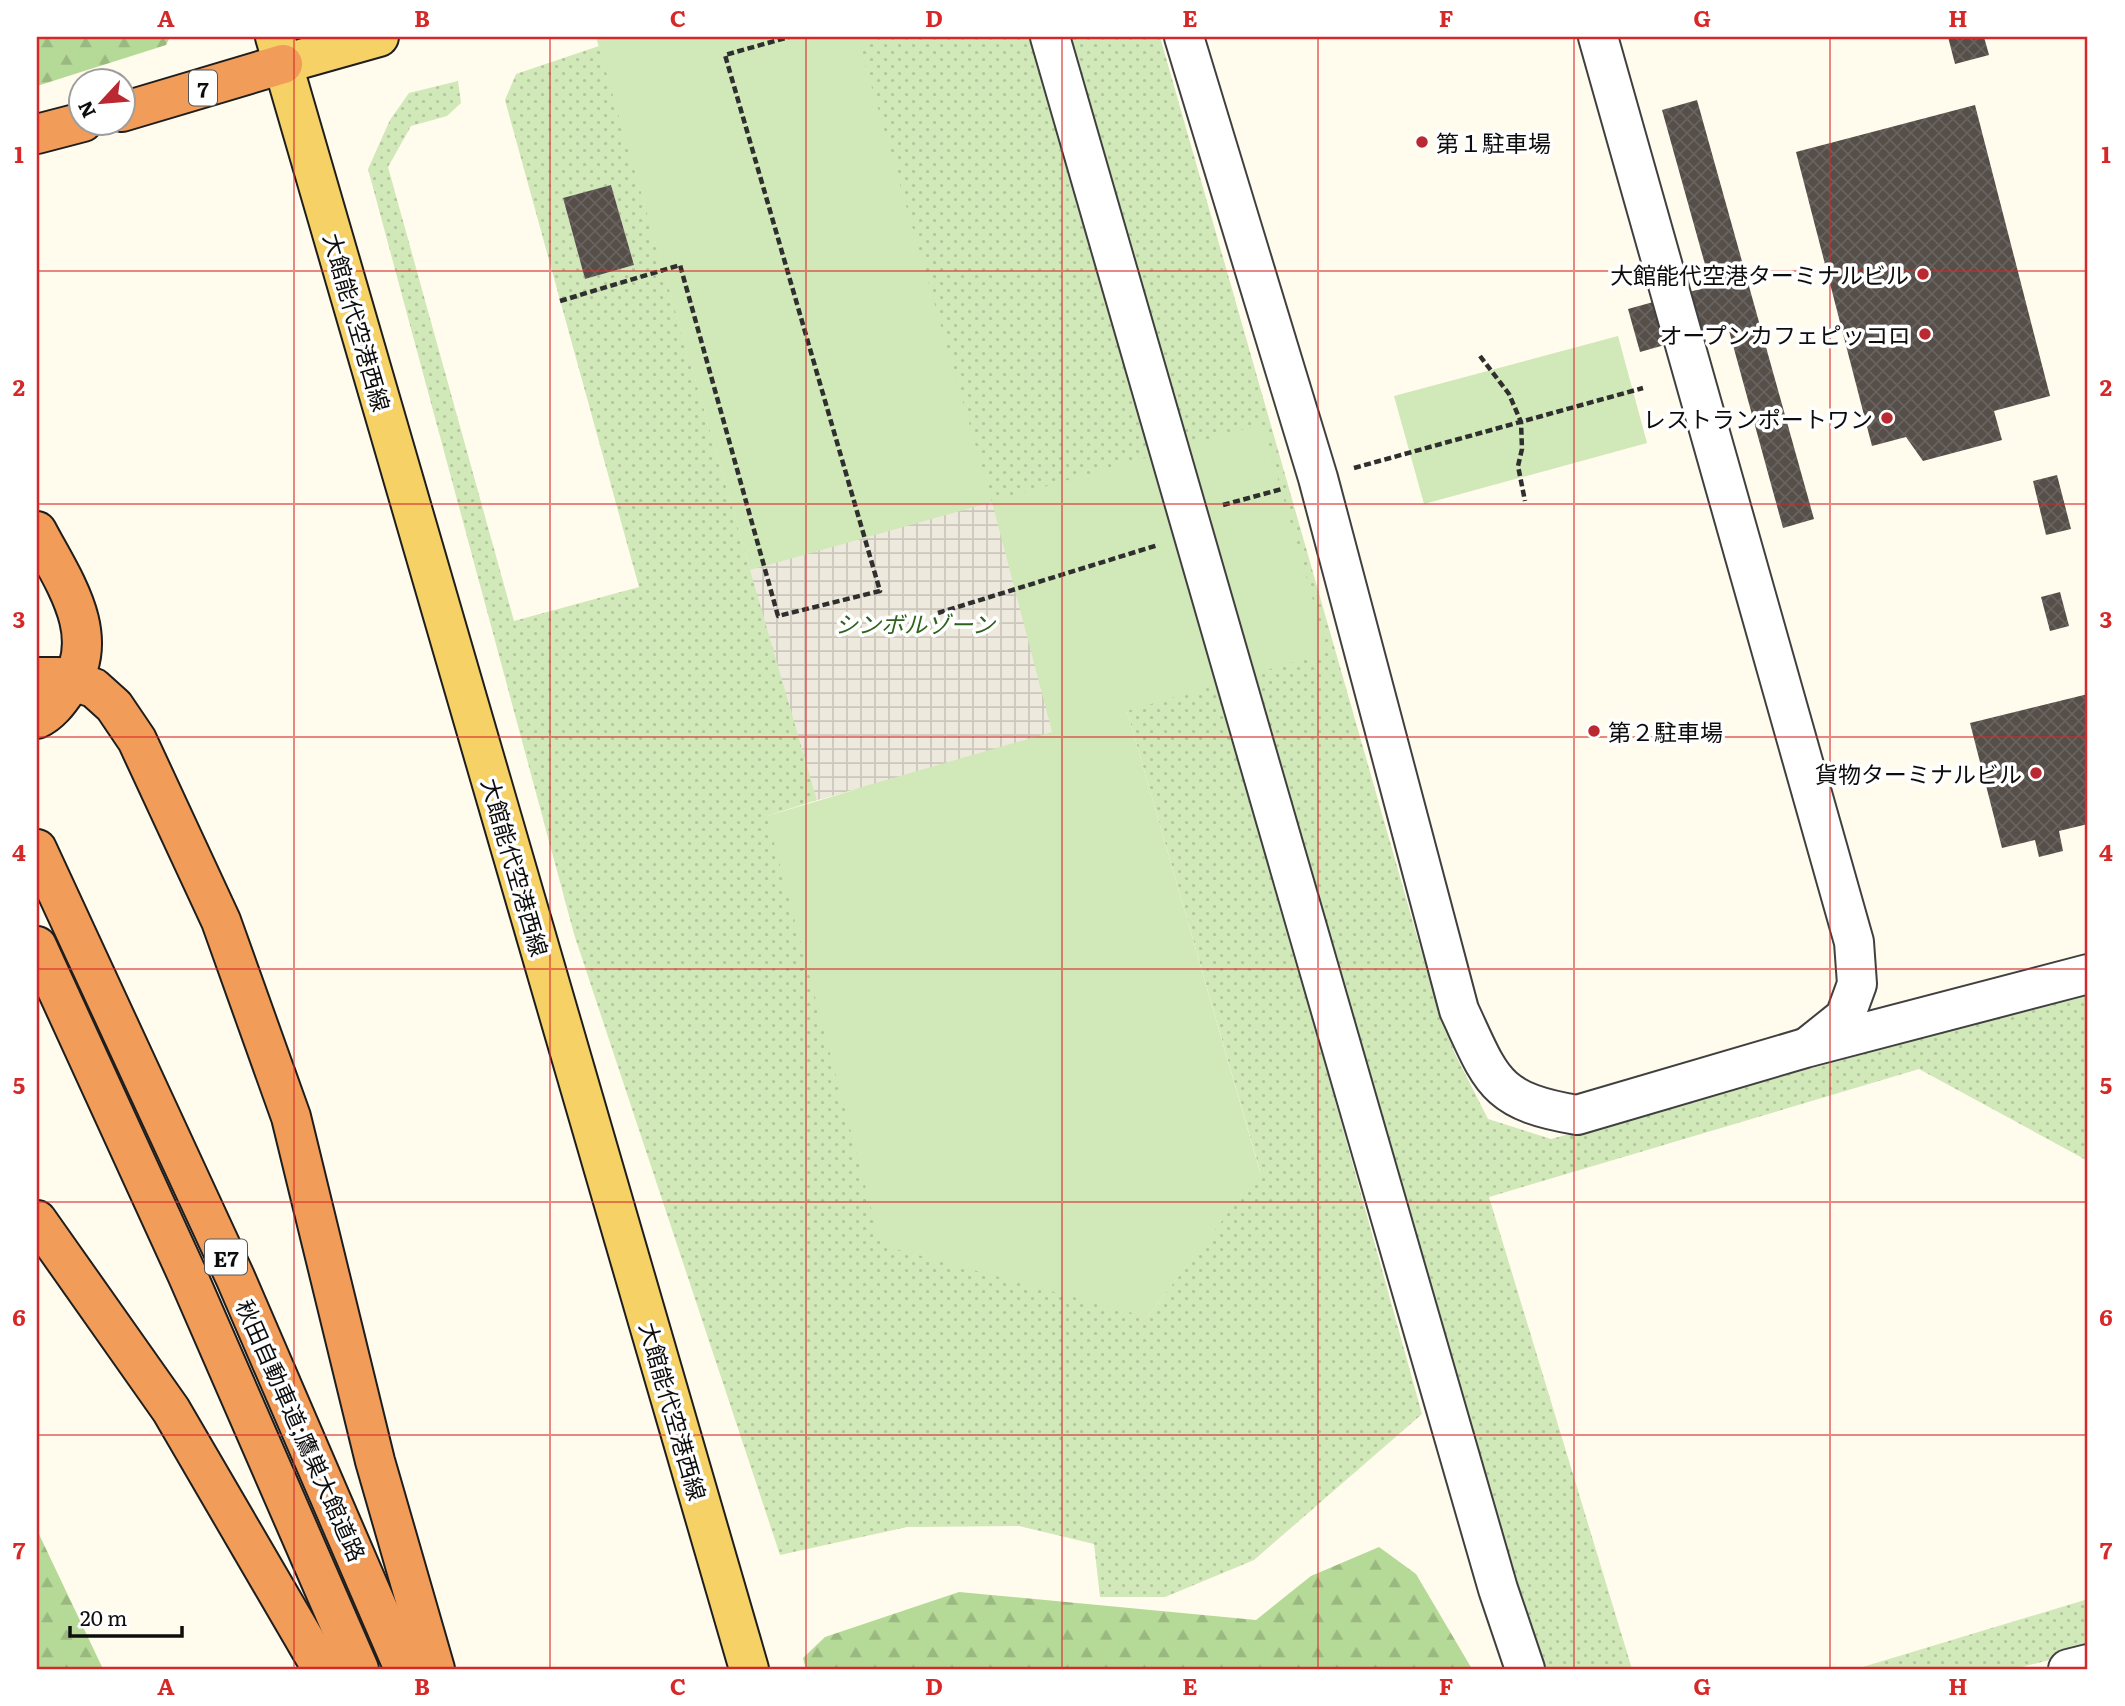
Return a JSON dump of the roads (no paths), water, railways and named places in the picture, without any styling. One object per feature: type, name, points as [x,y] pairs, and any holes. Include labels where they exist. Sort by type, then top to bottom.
[{"type":"highway","name":"7","points":[[136,106],[279,50]]},
{"type":"highway","points":[[37,134],[66,126]]},
{"type":"highway","points":[[37,531],[79,615],[83,639],[81,662],[55,679],[39,718]]},
{"type":"highway","points":[[55,679],[94,688],[114,706],[137,740],[186,839],[253,1005],[294,1128],[375,1461],[435,1669]]},
{"type":"highway","name":"秋田自動車道;鷹巣大館道路","points":[[37,849],[235,1277],[404,1669]]},
{"type":"highway","name":"秋田自動車道;鷹巣大館道路","points":[[37,946],[187,1274],[359,1669]]},
{"type":"highway","points":[[37,1220],[171,1410],[322,1669]]},
{"type":"main road","points":[[279,50],[379,37]]},
{"type":"main road","name":"大館能代空港西線","points":[[279,50],[749,1669]]},
{"type":"street","points":[[1050,37],[1498,1589],[1525,1669]]},
{"type":"street","points":[[1184,37],[1318,478],[1459,1010],[1484,1065],[1507,1094],[1544,1109],[1577,1115],[1805,1048],[2088,974]]},
{"type":"street","points":[[1598,37],[1854,942],[1857,984],[1845,1017],[1805,1048]]},
{"type":"street","points":[[2068,1669],[2088,1664]]},
{"type":"place","name":"第１駐車場","points":[[1422,142]]},
{"type":"place","name":"大館能代空港ターミナルビル","points":[[1923,274]]},
{"type":"place","name":"オープンカフェピッコロ","points":[[1925,334]]},
{"type":"place","name":"レストランポートワン","points":[[1887,418]]},
{"type":"place","name":"第２駐車場","points":[[1594,731]]},
{"type":"place","name":"貨物ターミナルビル","points":[[2036,773]]},
{"type":"park label","name":"シンボルゾーン","points":[[915,623]]}]
